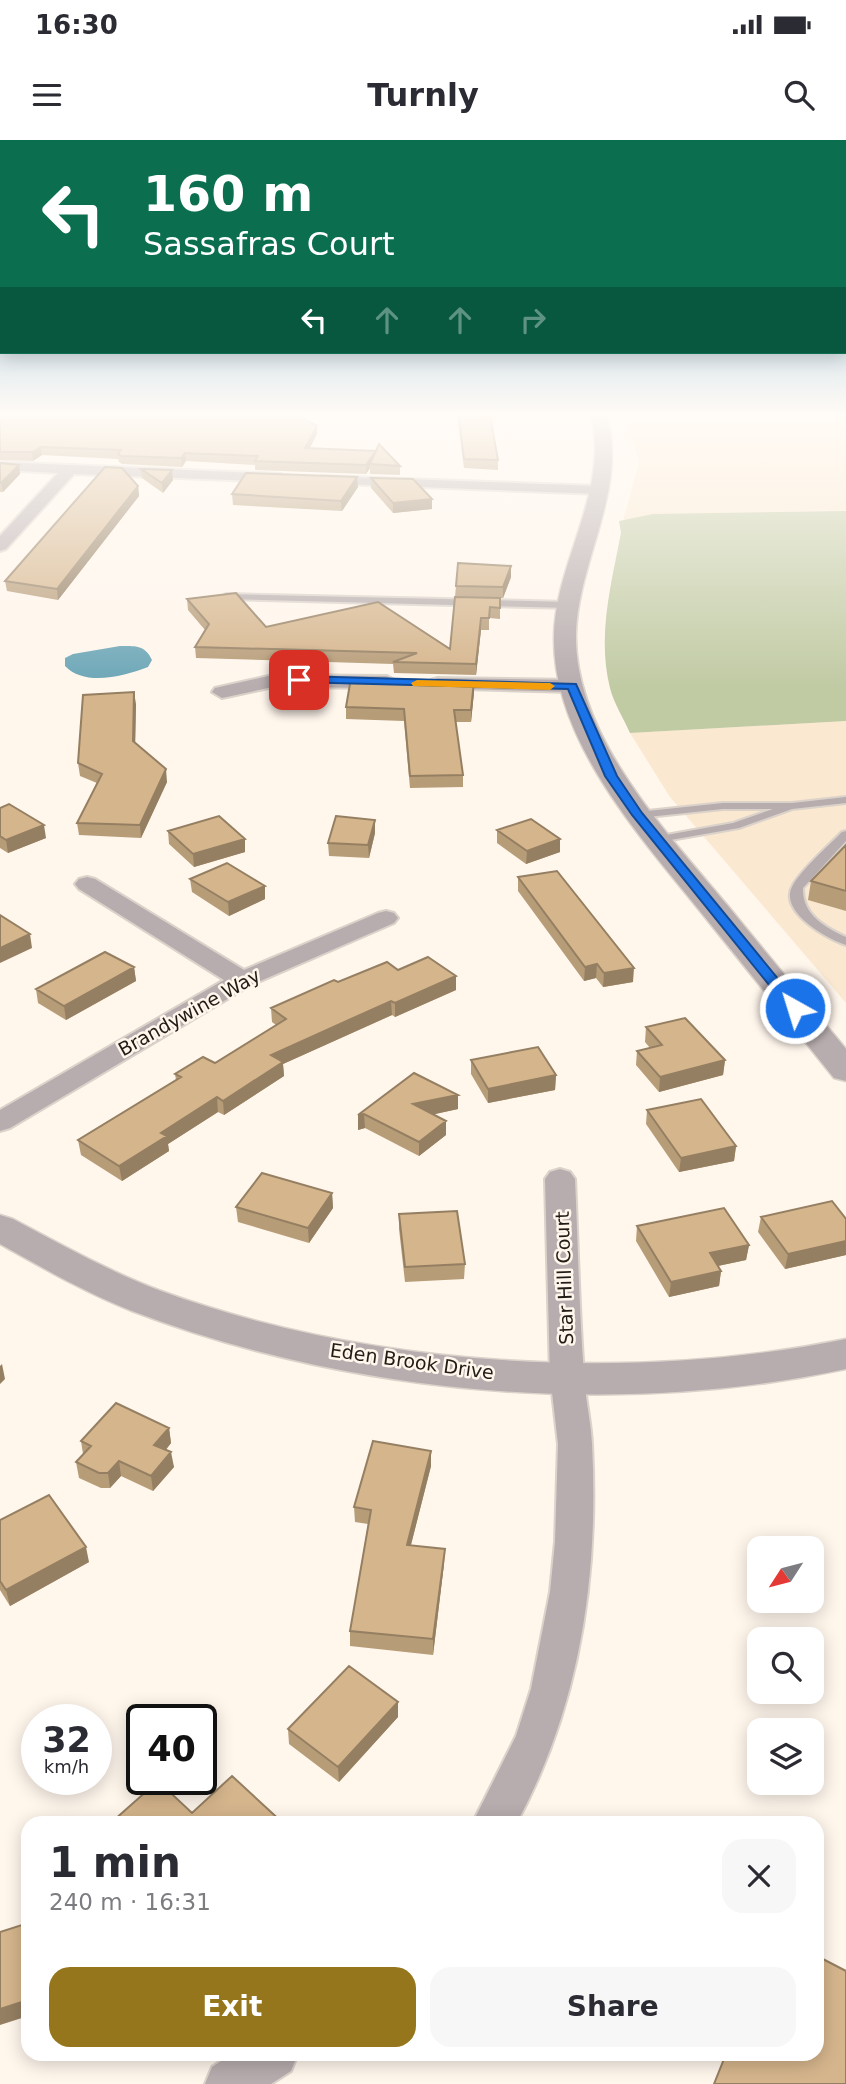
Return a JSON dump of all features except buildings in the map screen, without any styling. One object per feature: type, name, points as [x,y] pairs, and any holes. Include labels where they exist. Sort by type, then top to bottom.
[{"type":"street","points":[[0,546],[36,507]]},
{"type":"street","points":[[594,507],[564,636],[572,686],[611,776],[638,815],[846,1071]]},
{"type":"street","points":[[222,692],[251,684],[299,680],[572,686]]},
{"type":"street","points":[[88,884],[242,980]]},
{"type":"street","name":"Brandywine Way","points":[[0,1122],[242,980],[386,918]]},
{"type":"street","name":"Star Hill Court","points":[[499,1816],[541,1726],[562,1647],[573,1567],[575,1442],[567,1378],[560,1179]]},
{"type":"street","name":"Eden Brook Drive","points":[[0,1228],[72,1267],[164,1307],[247,1332],[351,1354],[456,1371],[567,1378],[742,1372],[846,1354]]},
{"type":"street","points":[[229,2084],[264,2061]]},
{"type":"lane","points":[[226,597],[570,605]]},
{"type":"lane","points":[[638,815],[723,806],[792,806],[846,800]]},
{"type":"lane","points":[[659,839],[735,826],[792,806]]},
{"type":"lane","points":[[846,834],[797,887],[795,898],[804,914],[820,929],[846,940]]},
{"type":"shaded area","points":[[627,507],[846,507],[846,511],[722,525],[623,521]]},
{"type":"shaded area","points":[[846,721],[846,1003],[670,797],[630,733]]},
{"type":"green space","points":[[846,511],[846,721],[630,733],[612,694],[606,669],[605,630],[621,533],[619,521],[653,514]]},
{"type":"water","points":[[120,646],[143,649],[152,660],[148,667],[128,674],[94,678],[73,672],[65,666],[65,658],[73,654]]},
{"type":"slow traffic","points":[[417,683],[550,686]]},
{"type":"route","points":[[299,680],[572,686],[611,776],[638,815],[795,1008]]}]
